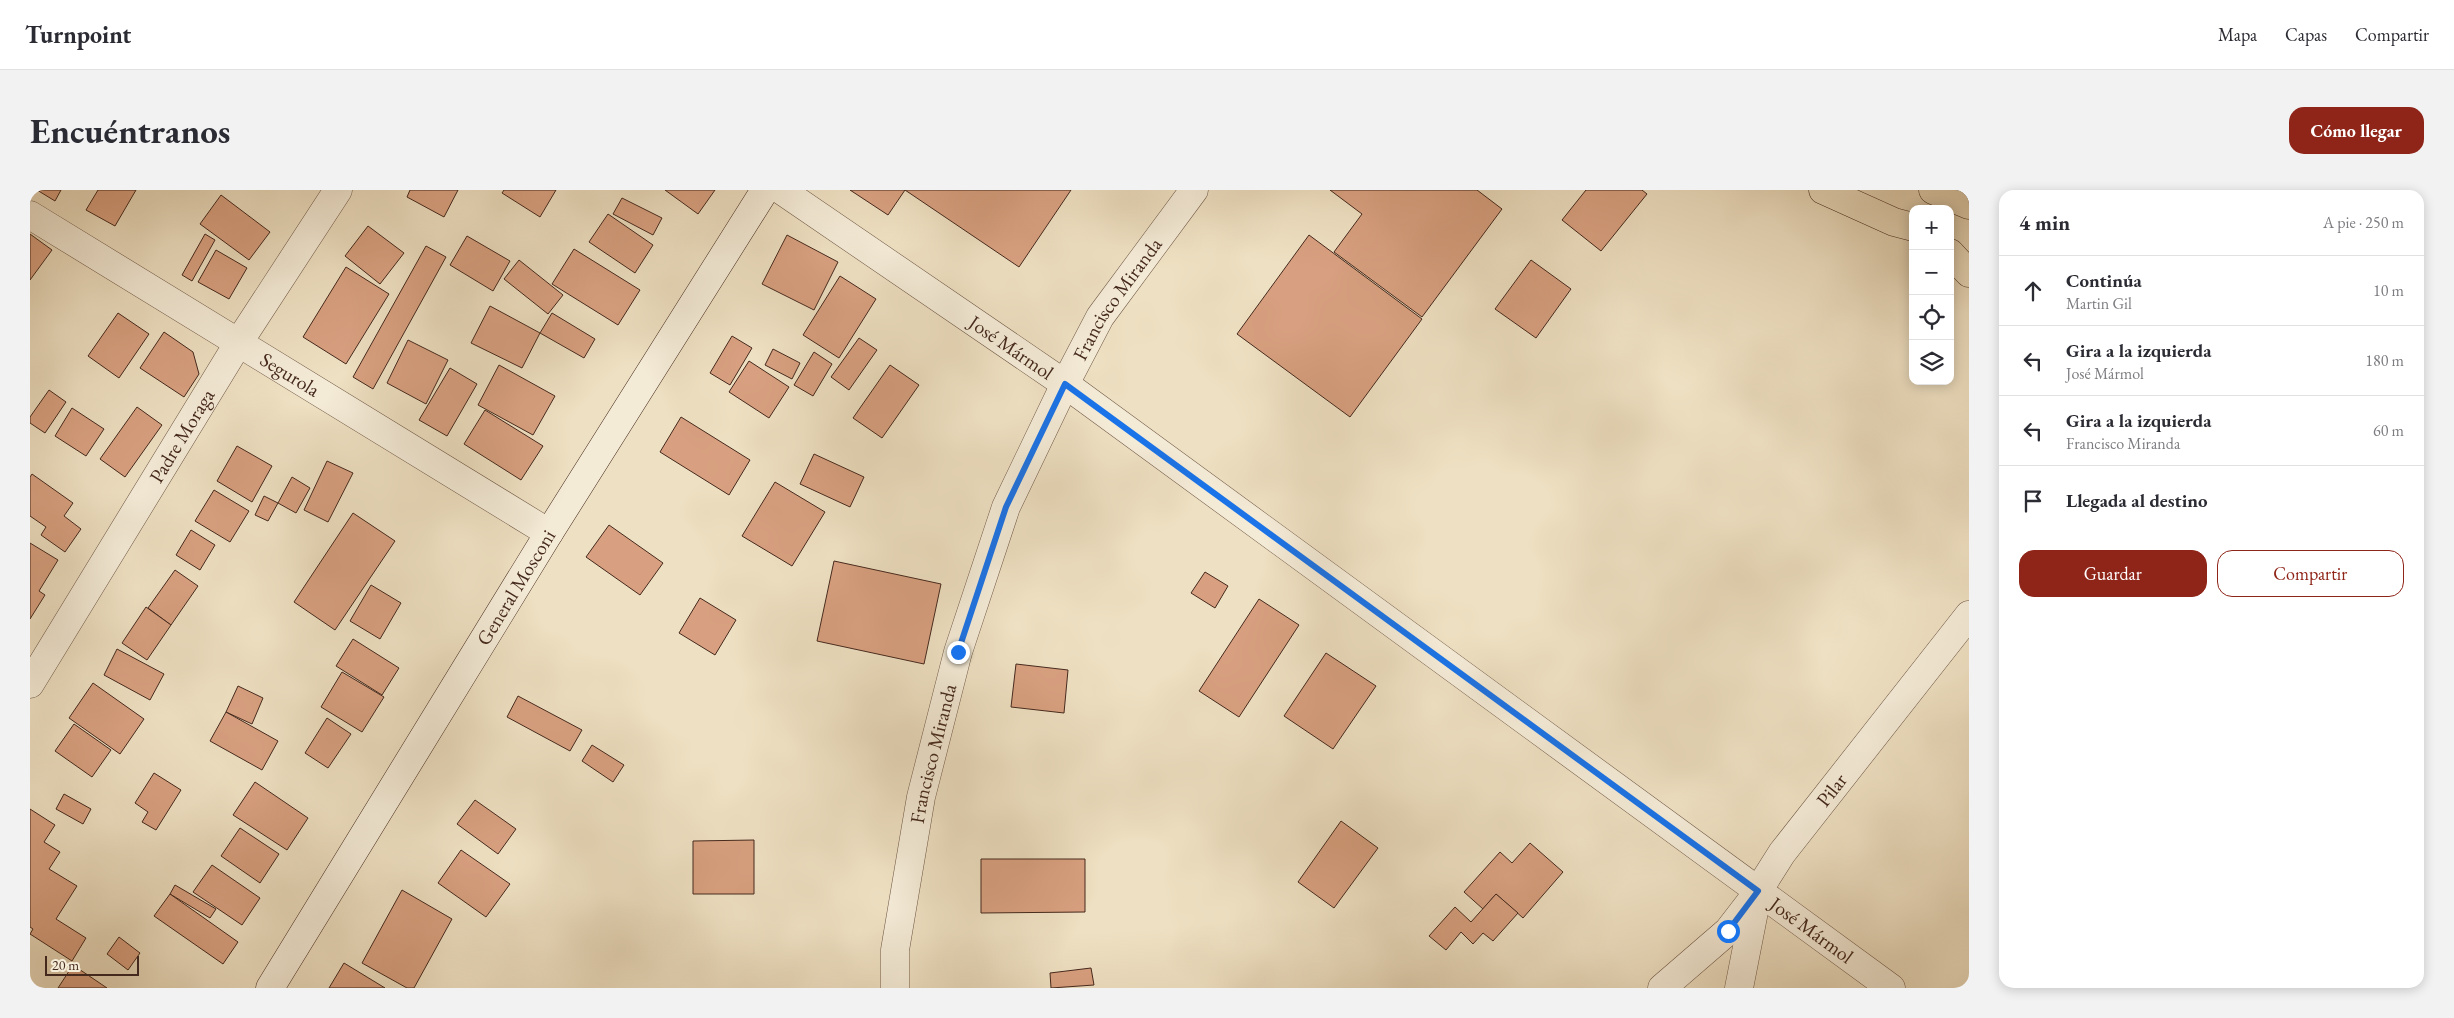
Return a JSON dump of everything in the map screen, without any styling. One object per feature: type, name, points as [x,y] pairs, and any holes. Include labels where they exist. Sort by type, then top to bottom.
[{"type":"main road","points":[[1823,190],[1894,222],[1909,226]]},
{"type":"main road","points":[[1933,190],[1969,205]]},
{"type":"main road","points":[[1954,257],[1969,273]]},
{"type":"street","name":"Padre Moraga","points":[[30,684],[239,342],[338,190]]},
{"type":"street","name":"General Mosconi","points":[[270,988],[549,533],[765,190]]},
{"type":"street","name":"José Mármol","points":[[781,190],[1065,384],[1891,988]]},
{"type":"street","name":"Francisco Miranda","points":[[895,988],[896,950],[921,797],[958,652],[1006,507],[1065,384],[1100,317],[1194,190]]},
{"type":"street","name":"Segurola","points":[[30,215],[549,533]]},
{"type":"street","name":"Pilar","points":[[1739,988],[1758,891],[1782,853],[1969,615]]},
{"type":"street","points":[[1662,988],[1728,931],[1758,891]]},
{"type":"building","points":[[37,190],[61,190],[55,201]]},
{"type":"building","points":[[98,190],[136,190],[115,226],[86,210]]},
{"type":"building","points":[[410,190],[458,190],[444,217],[407,197]]},
{"type":"building","points":[[504,190],[556,190],[540,217],[502,193]]},
{"type":"building","points":[[665,190],[715,190],[698,214]]},
{"type":"building","points":[[850,190],[905,190],[888,215]]},
{"type":"building","points":[[905,190],[1071,190],[1019,267]]},
{"type":"building","points":[[1330,190],[1477,190],[1502,209],[1422,317],[1334,252],[1362,214]]},
{"type":"building","points":[[1586,190],[1642,190],[1647,194],[1601,251],[1562,220]]},
{"type":"building","points":[[221,195],[270,232],[249,260],[200,224]]},
{"type":"building","points":[[622,198],[662,218],[653,235],[613,214]]},
{"type":"building","points":[[608,214],[653,245],[635,273],[589,242]]},
{"type":"building","points":[[368,226],[404,253],[380,284],[345,256]]},
{"type":"building","points":[[30,234],[52,250],[30,280]]},
{"type":"building","points":[[205,234],[215,240],[192,281],[182,275]]},
{"type":"building","points":[[787,235],[838,262],[814,310],[762,284]]},
{"type":"building","points":[[1309,235],[1422,319],[1350,417],[1237,334]]},
{"type":"building","points":[[467,236],[510,261],[493,291],[450,265]]},
{"type":"building","points":[[426,246],[446,257],[373,389],[353,377]]},
{"type":"building","points":[[574,249],[640,290],[618,325],[552,284]]},
{"type":"building","points":[[216,250],[247,268],[229,299],[198,282]]},
{"type":"building","points":[[519,260],[563,295],[548,314],[504,279]]},
{"type":"building","points":[[1531,260],[1571,289],[1536,338],[1495,309]]},
{"type":"building","points":[[346,267],[389,294],[346,364],[303,337]]},
{"type":"building","points":[[840,276],[876,299],[839,358],[803,335]]},
{"type":"building","points":[[490,306],[540,333],[522,368],[471,343]]},
{"type":"building","points":[[118,313],[149,334],[119,378],[88,356]]},
{"type":"building","points":[[552,313],[595,339],[584,358],[540,333]]},
{"type":"building","points":[[164,332],[193,352],[199,374],[184,397],[140,368]]},
{"type":"building","points":[[732,336],[752,348],[730,385],[710,373]]},
{"type":"building","points":[[859,338],[877,350],[849,390],[831,377]]},
{"type":"building","points":[[408,340],[448,360],[426,404],[387,383]]},
{"type":"building","points":[[773,349],[800,363],[792,379],[765,365]]},
{"type":"building","points":[[814,352],[832,364],[813,396],[794,385]]},
{"type":"building","points":[[749,361],[789,387],[769,418],[729,392]]},
{"type":"building","points":[[499,365],[555,396],[533,435],[478,405]]},
{"type":"building","points":[[890,365],[919,385],[882,438],[853,418]]},
{"type":"building","points":[[450,368],[477,384],[447,436],[419,420]]},
{"type":"building","points":[[49,390],[66,402],[45,433],[30,423],[30,417]]},
{"type":"building","points":[[137,407],[162,425],[125,477],[100,459]]},
{"type":"building","points":[[72,408],[104,429],[86,456],[55,436]]},
{"type":"building","points":[[485,410],[543,446],[521,480],[464,444]]},
{"type":"building","points":[[681,417],[750,460],[729,495],[660,452]]},
{"type":"building","points":[[237,446],[272,466],[252,502],[217,481]]},
{"type":"building","points":[[814,454],[864,477],[850,507],[800,484]]},
{"type":"building","points":[[327,461],[353,473],[328,522],[304,510]]},
{"type":"building","points":[[32,474],[73,503],[64,516],[81,529],[65,552],[41,535],[46,527],[30,516],[30,477]]},
{"type":"building","points":[[292,477],[310,488],[296,513],[278,503]]},
{"type":"building","points":[[775,482],[825,512],[792,566],[742,536]]},
{"type":"building","points":[[214,490],[249,511],[230,542],[195,521]]},
{"type":"building","points":[[264,496],[278,503],[268,521],[255,515]]},
{"type":"building","points":[[353,513],[395,541],[335,630],[294,602]]},
{"type":"building","points":[[609,525],[663,563],[640,595],[586,557]]},
{"type":"building","points":[[191,530],[215,545],[200,570],[176,555]]},
{"type":"building","points":[[30,543],[58,560],[39,591],[45,595],[30,619]]},
{"type":"building","points":[[834,561],[941,584],[924,664],[817,641]]},
{"type":"building","points":[[175,570],[198,586],[171,625],[148,608]]},
{"type":"building","points":[[1205,572],[1228,586],[1215,608],[1191,593]]},
{"type":"building","points":[[371,585],[401,603],[380,639],[350,621]]},
{"type":"building","points":[[700,598],[736,620],[715,655],[679,633]]},
{"type":"building","points":[[1259,599],[1299,625],[1239,717],[1199,691]]},
{"type":"building","points":[[146,607],[171,625],[147,660],[122,643]]},
{"type":"building","points":[[353,639],[399,668],[382,695],[336,666]]},
{"type":"building","points":[[117,649],[164,674],[150,700],[104,675]]},
{"type":"building","points":[[1326,653],[1376,686],[1333,749],[1284,716]]},
{"type":"building","points":[[1016,664],[1068,670],[1064,713],[1011,707]]},
{"type":"building","points":[[342,672],[384,697],[362,732],[321,707]]},
{"type":"building","points":[[93,683],[144,719],[120,754],[69,718]]},
{"type":"building","points":[[238,686],[263,698],[252,724],[226,712]]},
{"type":"building","points":[[518,696],[582,730],[570,751],[507,717]]},
{"type":"building","points":[[226,712],[278,741],[262,770],[210,741]]},
{"type":"building","points":[[327,718],[351,734],[328,768],[305,753]]},
{"type":"building","points":[[74,724],[111,750],[92,777],[55,751]]},
{"type":"building","points":[[592,745],[624,765],[613,782],[582,761]]},
{"type":"building","points":[[154,773],[181,790],[156,830],[142,822],[148,812],[135,803]]},
{"type":"building","points":[[255,782],[308,818],[287,850],[233,815]]},
{"type":"building","points":[[64,794],[91,809],[83,824],[56,809]]},
{"type":"building","points":[[475,800],[516,829],[498,854],[457,824]]},
{"type":"building","points":[[30,809],[55,825],[44,842],[60,852],[49,869],[77,886],[56,919],[86,938],[72,961],[30,934],[33,929],[30,927]]},
{"type":"building","points":[[1341,821],[1378,848],[1334,908],[1298,882]]},
{"type":"building","points":[[240,828],[279,854],[260,883],[221,856]]},
{"type":"building","points":[[754,840],[754,894],[693,894],[693,841]]},
{"type":"building","points":[[1530,843],[1563,872],[1523,918],[1496,894],[1483,909],[1464,892],[1500,852],[1512,863]]},
{"type":"building","points":[[461,850],[510,884],[486,917],[438,883]]},
{"type":"building","points":[[981,859],[1085,859],[1085,912],[981,913]]},
{"type":"building","points":[[212,865],[260,898],[242,925],[193,892]]},
{"type":"building","points":[[175,885],[216,909],[210,918],[170,894]]},
{"type":"building","points":[[402,890],[452,919],[414,988],[407,988],[362,963]]},
{"type":"building","points":[[170,894],[238,942],[223,964],[154,916]]},
{"type":"building","points":[[1496,894],[1518,913],[1493,941],[1483,933],[1473,944],[1461,932],[1446,950],[1429,936],[1455,907],[1471,922]]},
{"type":"building","points":[[119,937],[140,953],[128,970],[107,954]]},
{"type":"building","points":[[344,963],[385,988],[329,988]]},
{"type":"building","points":[[73,965],[107,988],[58,988]]},
{"type":"building","points":[[1091,968],[1094,985],[1051,988],[1050,973]]},
{"type":"route","points":[[958,652],[1006,507],[1065,384],[1758,891],[1728,931]]}]
